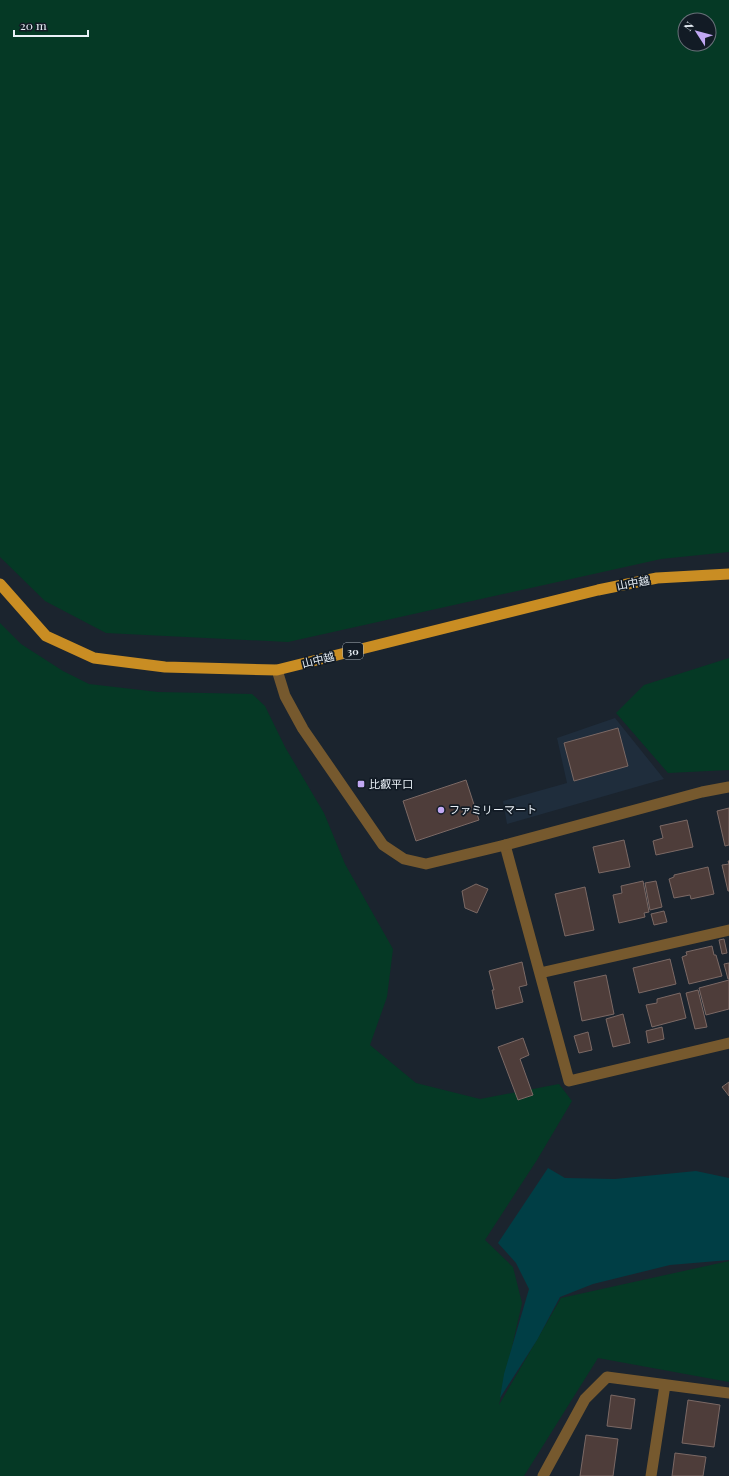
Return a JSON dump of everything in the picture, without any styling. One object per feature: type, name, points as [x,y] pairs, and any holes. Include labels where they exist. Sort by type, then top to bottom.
[{"type":"main road","name":"山中越","points":[[0,584],[46,636],[94,658],[165,667],[277,670],[598,590],[657,578],[729,574]]},
{"type":"street","points":[[277,670],[285,696],[303,729],[383,845],[404,859],[426,864],[505,845],[702,792],[729,787]]},
{"type":"street","points":[[505,845],[569,1081],[729,1043]]},
{"type":"street","points":[[540,973],[729,930]]},
{"type":"street","points":[[543,1476],[585,1399],[607,1377],[729,1393]]},
{"type":"street","points":[[650,1476],[665,1385]]},
{"type":"shaded area","points":[[615,718],[664,779],[507,824],[503,801],[567,783],[557,738]]},
{"type":"shaded area","points":[[548,1168],[565,1178],[615,1179],[696,1171],[729,1178],[729,1260],[670,1265],[593,1284],[560,1297],[537,1340],[500,1398],[504,1374],[529,1289],[516,1263],[498,1243]]},
{"type":"green space","points":[[0,0],[729,0],[729,552],[661,559],[288,642],[106,633],[45,601],[0,557]]},
{"type":"green space","points":[[0,623],[21,644],[63,671],[89,684],[158,692],[252,694],[265,706],[285,747],[324,813],[345,864],[393,949],[387,997],[370,1045],[416,1083],[480,1099],[559,1084],[572,1101],[537,1160],[485,1240],[513,1267],[522,1303],[499,1405],[561,1298],[729,1261],[729,1382],[598,1358],[524,1476],[0,1476]]},
{"type":"green space","points":[[729,658],[729,770],[668,773],[616,713],[644,685]]},
{"type":"building","points":[[618,728],[628,766],[574,781],[564,743]]},
{"type":"building","points":[[466,780],[479,820],[416,841],[403,801]]},
{"type":"building","points":[[729,808],[729,845],[725,846],[717,811]]},
{"type":"building","points":[[687,820],[693,847],[656,855],[653,841],[663,838],[660,826]]},
{"type":"building","points":[[624,840],[630,867],[599,873],[593,847]]},
{"type":"building","points":[[729,864],[729,891],[728,891],[722,865]]},
{"type":"building","points":[[708,867],[714,894],[691,899],[690,895],[674,898],[669,879],[674,877],[674,875]]},
{"type":"building","points":[[643,881],[649,912],[644,913],[645,917],[619,923],[613,895],[622,893],[621,886]]},
{"type":"building","points":[[656,881],[662,907],[650,910],[645,883]]},
{"type":"building","points":[[476,884],[488,889],[477,913],[465,908],[462,891]]},
{"type":"building","points":[[585,887],[594,930],[565,936],[555,894]]},
{"type":"building","points":[[664,911],[667,922],[654,925],[651,914]]},
{"type":"building","points":[[724,939],[727,953],[722,954],[719,940]]},
{"type":"building","points":[[712,946],[722,976],[689,984],[682,957],[687,955],[686,952]]},
{"type":"building","points":[[670,959],[676,984],[639,993],[633,968]]},
{"type":"building","points":[[522,962],[527,985],[519,987],[523,1002],[496,1009],[492,990],[494,990],[489,971]]},
{"type":"building","points":[[729,963],[729,979],[728,979],[724,964]]},
{"type":"building","points":[[606,975],[614,1014],[582,1021],[574,982]]},
{"type":"building","points":[[729,980],[729,1009],[706,1015],[699,988]]},
{"type":"building","points":[[698,990],[707,1027],[695,1029],[686,993]]},
{"type":"building","points":[[680,993],[686,1018],[652,1027],[646,1005],[657,1003],[657,999]]},
{"type":"building","points":[[623,1014],[630,1043],[613,1047],[606,1019]]},
{"type":"building","points":[[662,1027],[664,1039],[648,1043],[646,1031]]},
{"type":"building","points":[[588,1032],[592,1050],[579,1053],[574,1036]]},
{"type":"building","points":[[523,1038],[529,1055],[520,1059],[533,1095],[518,1100],[498,1047]]},
{"type":"building","points":[[729,1082],[729,1096],[722,1087]]},
{"type":"building","points":[[611,1395],[635,1399],[631,1429],[607,1426]]},
{"type":"building","points":[[688,1400],[720,1405],[714,1447],[682,1443]]},
{"type":"building","points":[[586,1435],[618,1439],[613,1476],[580,1476]]},
{"type":"building","points":[[675,1453],[706,1457],[703,1476],[672,1476]]},
{"type":"place","name":"比叡平口","points":[[361,784]]},
{"type":"place","name":"ファミリーマート","points":[[441,810]]}]
